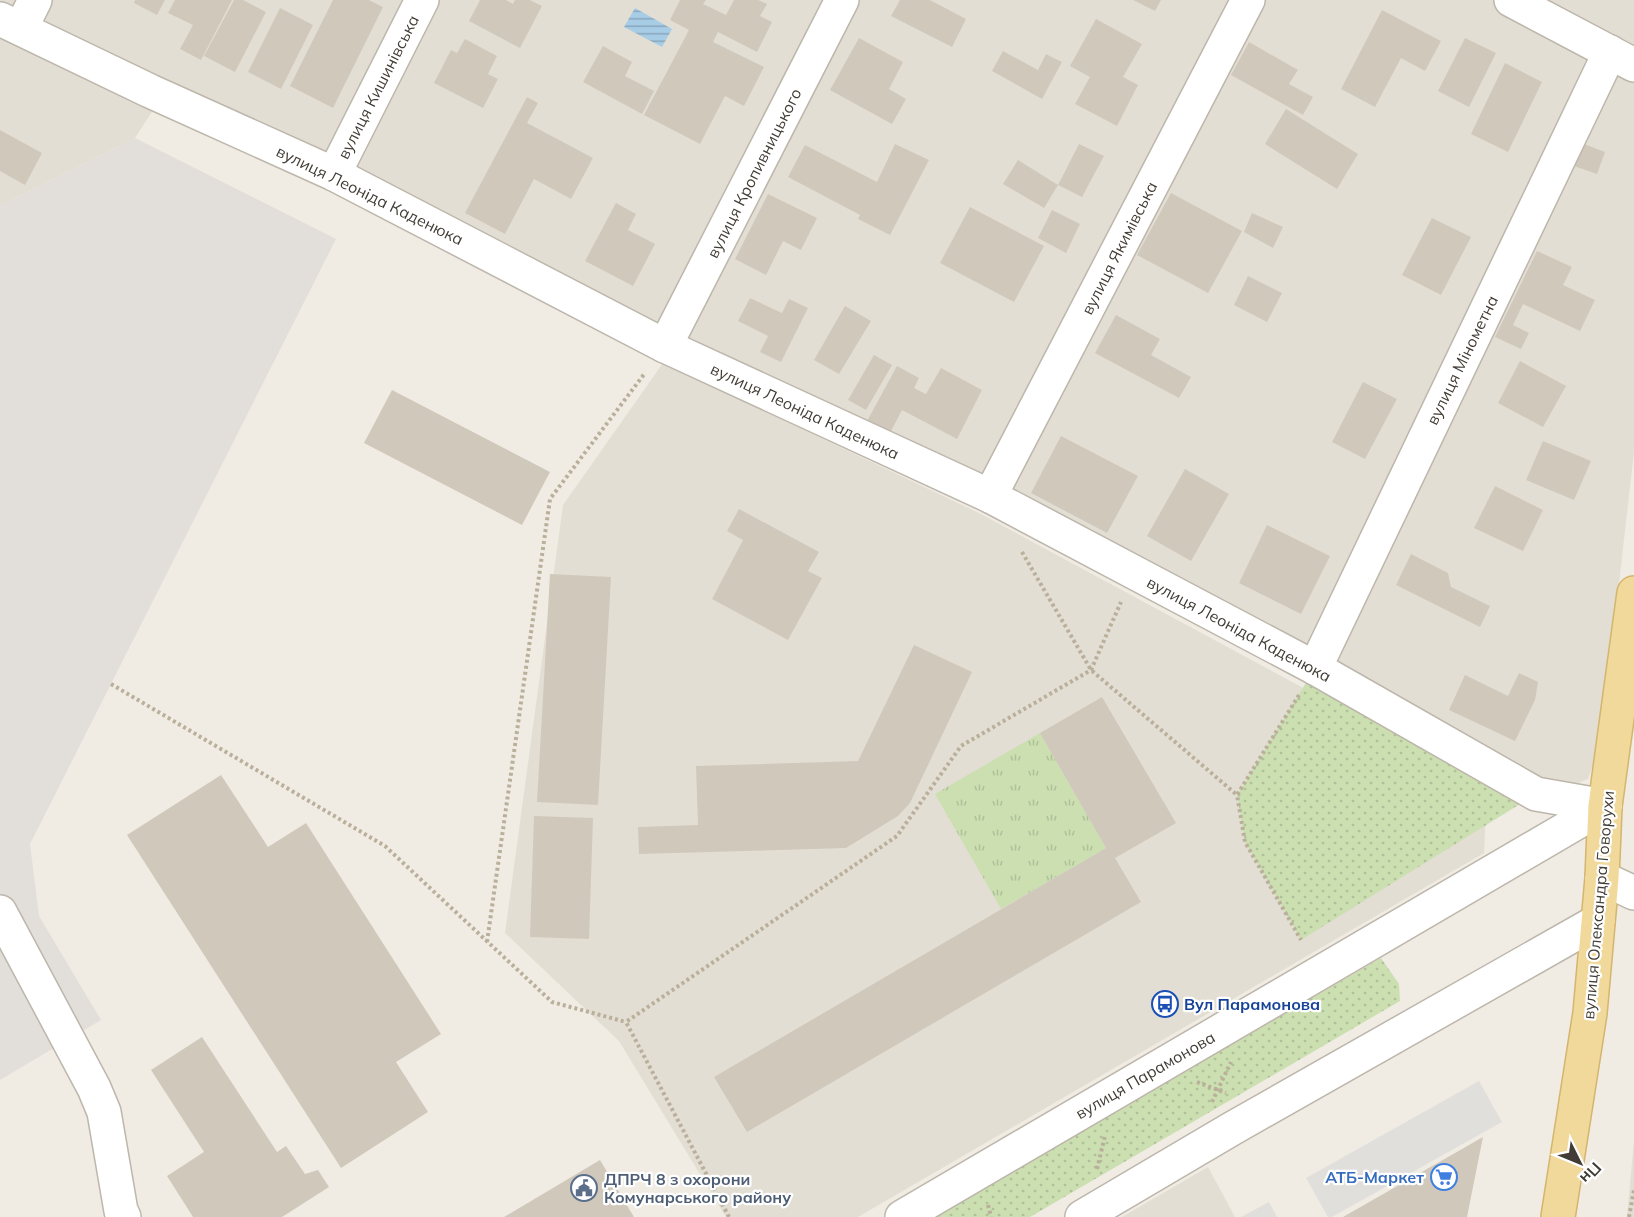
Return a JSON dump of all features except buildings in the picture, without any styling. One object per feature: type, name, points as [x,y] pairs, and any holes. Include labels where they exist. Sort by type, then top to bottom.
[{"type":"main road","name":"вулиця Олександра Говорухи","points":[[1558,1217],[1590,1013],[1602,878],[1605,806],[1634,593]]},
{"type":"street","name":"вулиця Кишинівська","points":[[334,174],[422,0]]},
{"type":"street","name":"вулиця Кропивницького","points":[[665,346],[842,0]]},
{"type":"street","name":"вулиця Якимівська","points":[[990,496],[1248,0]]},
{"type":"street","points":[[1511,0],[1622,59]]},
{"type":"street","name":"вулиця Леоніда Каденюка","points":[[19,16],[150,91],[334,174],[665,346],[990,496],[1315,668],[1536,794],[1605,806]]},
{"type":"street","name":"вулиця Мінометна","points":[[1315,668],[1622,59]]},
{"type":"street","name":"вулиця Парамонова","points":[[902,1217],[1605,806]]},
{"type":"street","points":[[1602,878],[1634,893]]},
{"type":"street","points":[[0,912],[94,1088],[104,1112],[121,1211],[124,1217]]},
{"type":"street","points":[[1082,1217],[1233,1128],[1598,921]]},
{"type":"path","points":[[487,942],[550,500],[665,346]]},
{"type":"path","points":[[1020,548],[1091,670],[1237,795],[1245,842],[1301,940]]},
{"type":"path","points":[[626,1022],[897,836],[961,746],[1091,670],[1134,573]]},
{"type":"path","points":[[1237,795],[1315,668]]},
{"type":"path","points":[[111,684],[385,846],[552,1002],[626,1022],[729,1217]]},
{"type":"path","points":[[1210,1106],[1233,1059]]},
{"type":"path","points":[[1188,1079],[1235,1097]]},
{"type":"path","points":[[1095,1179],[1107,1125]]},
{"type":"path","points":[[1629,1217],[1634,1190]]},
{"type":"shaded area","points":[[0,0],[1634,0],[1634,452],[1601,741],[1588,779],[1559,790],[170,84],[135,138],[0,206]]},
{"type":"shaded area","points":[[135,138],[336,239],[30,844],[39,916],[101,1020],[0,1080],[0,206]]},
{"type":"shaded area","points":[[663,363],[979,513],[1487,787],[1484,853],[858,1217],[726,1217],[619,1041],[505,933],[563,505]]},
{"type":"shaded area","points":[[1479,1081],[1502,1122],[1332,1217],[1328,1217],[1306,1178]]},
{"type":"shaded area","points":[[1634,1140],[1634,1217],[1627,1217]]},
{"type":"shaded area","points":[[1208,1167],[1235,1217],[1122,1217]]},
{"type":"shaded area","points":[[1269,1202],[1277,1217],[1241,1217]]},
{"type":"green space","points":[[1315,668],[1536,794],[1301,940],[1245,842],[1237,795]]},
{"type":"green space","points":[[1040,733],[1106,848],[1001,909],[935,794]]},
{"type":"green space","points":[[1381,958],[1399,984],[1400,1001],[1030,1217],[931,1217]]},
{"type":"water","points":[[635,8],[672,29],[662,47],[624,27]]},
{"type":"place","name":"Вул Парамонова","points":[[1165,1004]]},
{"type":"place","name":"АТБ-Маркет","points":[[1444,1177]]},
{"type":"place","name":"ДПРЧ 8 з охорони Комунарського району","points":[[584,1188]]}]
